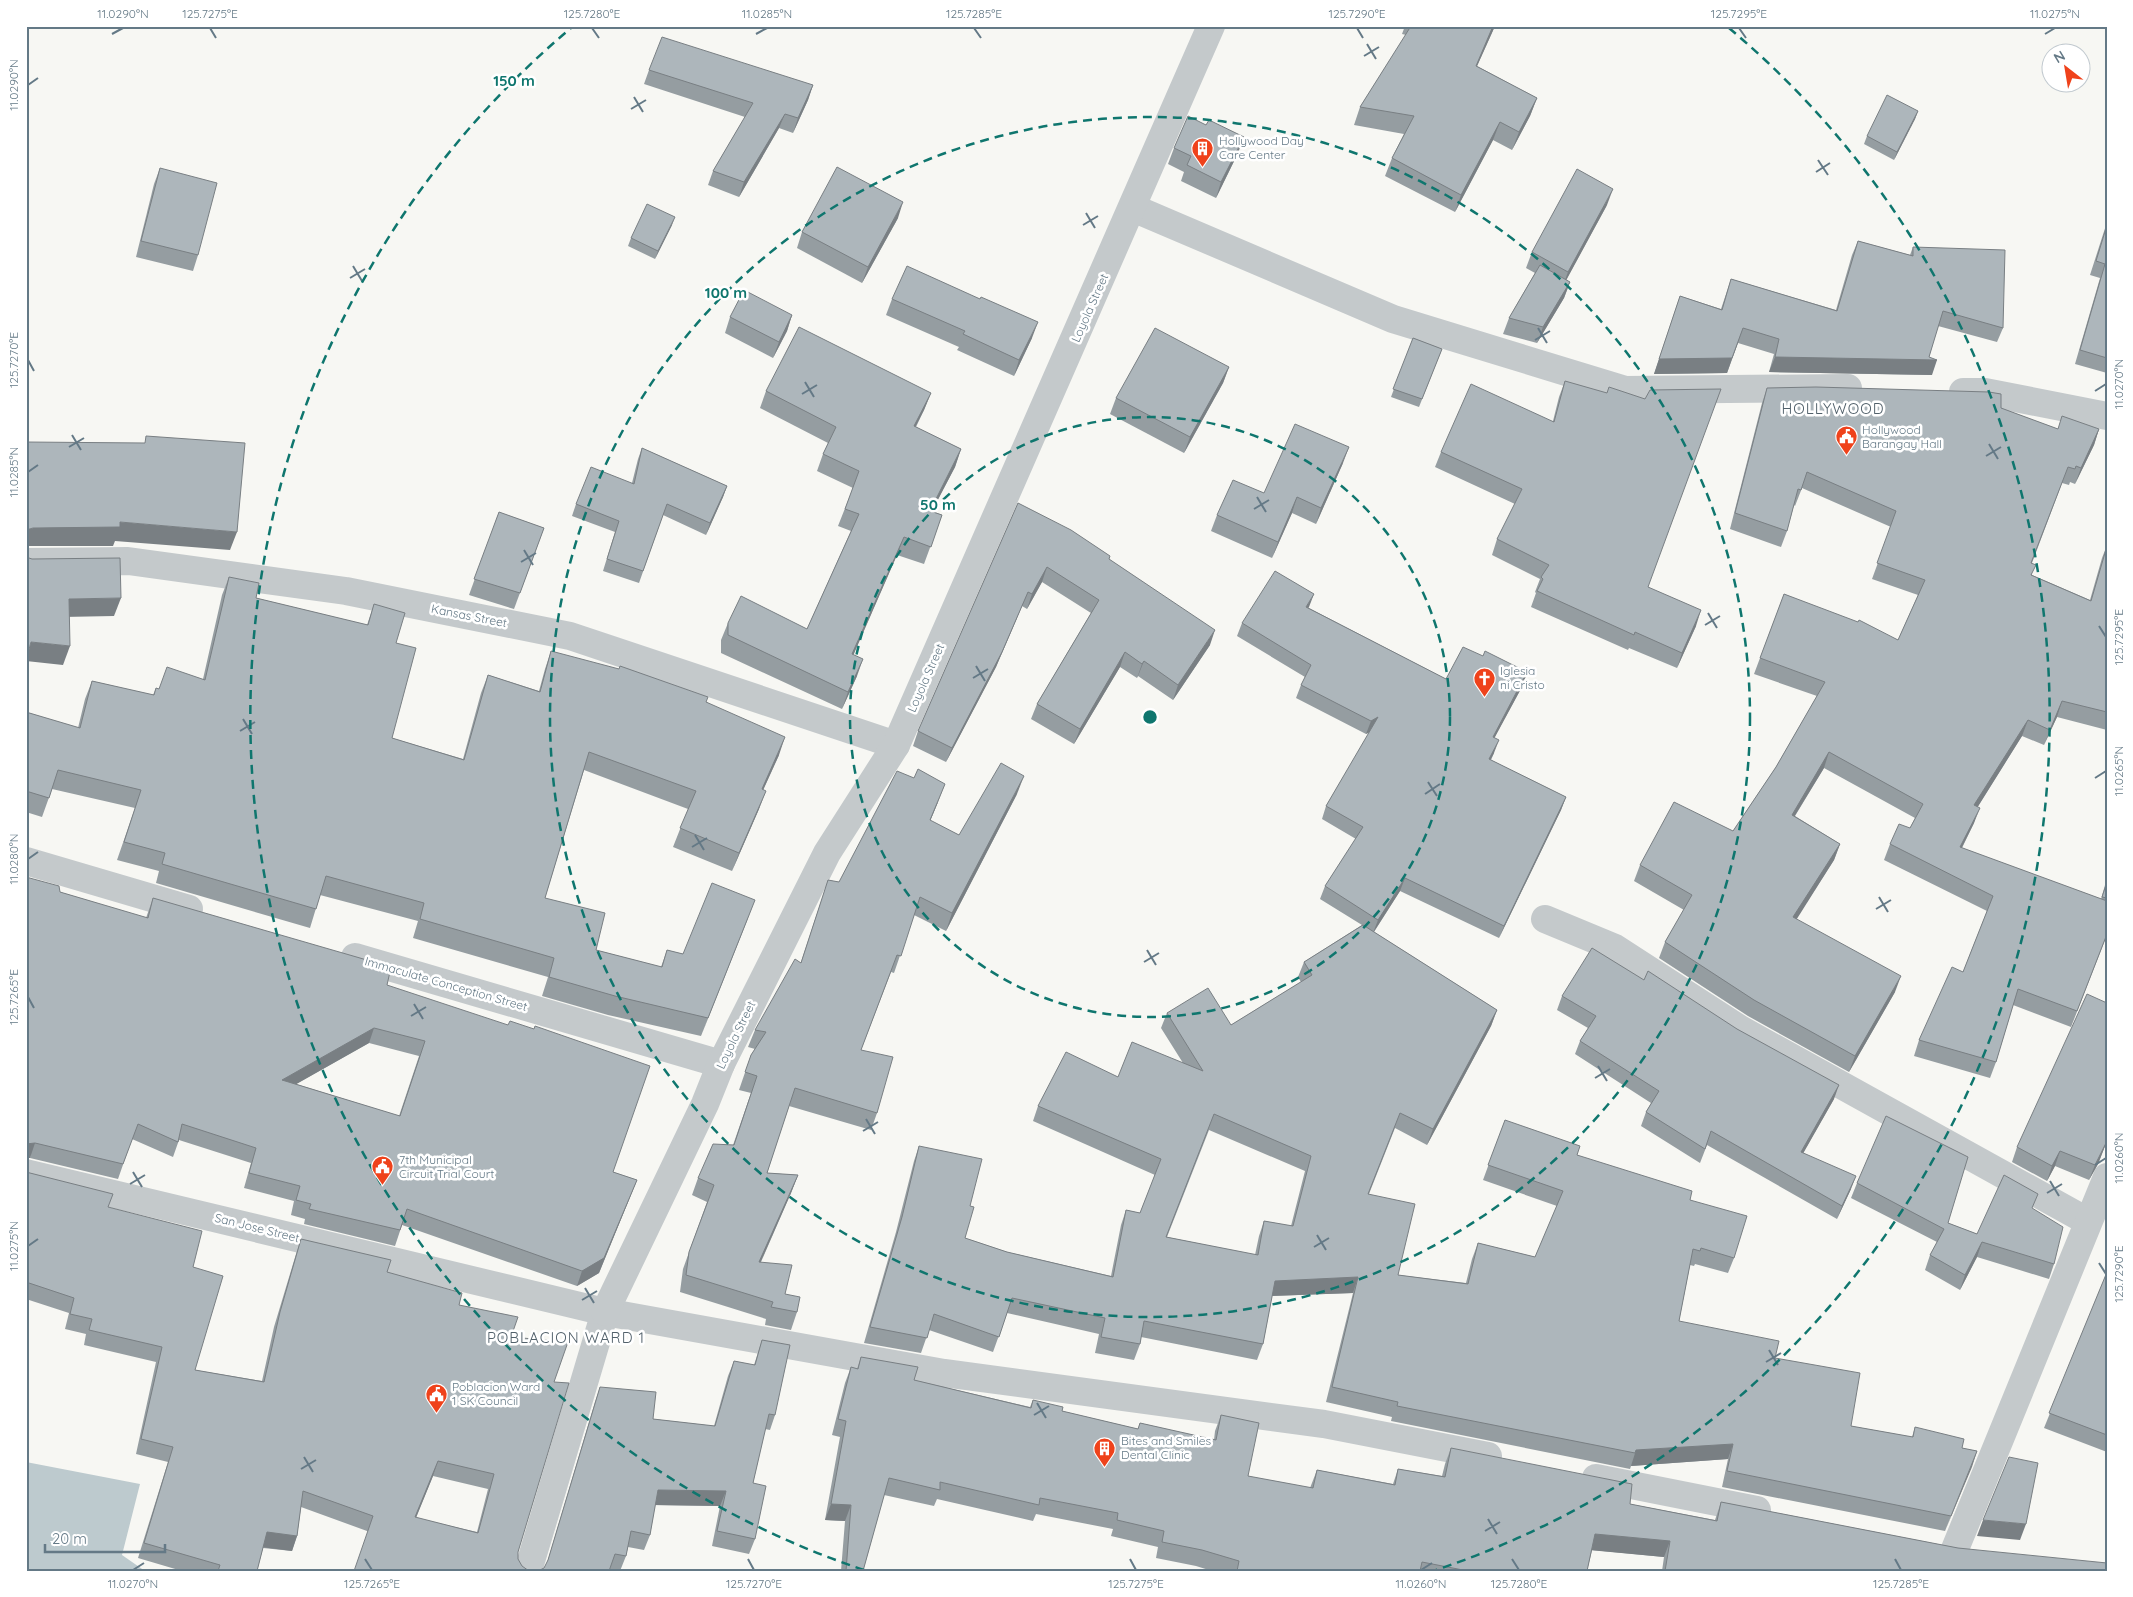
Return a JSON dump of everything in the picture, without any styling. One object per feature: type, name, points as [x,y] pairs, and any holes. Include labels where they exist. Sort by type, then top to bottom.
[{"type":"street","name":"Loyola Street","points":[[528,1571],[605,1312],[705,1104],[721,1064],[827,853],[896,745],[1133,208],[1211,26]]},
{"type":"street","points":[[1133,208],[1393,319],[1625,390],[1810,387],[1868,389]]},
{"type":"street","points":[[1936,391],[1985,392],[2107,416]]},
{"type":"street","name":"Kansas Street","points":[[26,562],[128,561],[336,590],[570,636],[896,745]]},
{"type":"street","points":[[26,861],[217,917]]},
{"type":"street","points":[[1545,919],[1615,948],[1740,1029],[2087,1221]]},
{"type":"street","name":"Immaculate Conception Street","points":[[331,950],[721,1064]]},
{"type":"street","name":"San Jose Street","points":[[26,1173],[605,1312],[944,1373],[1324,1424],[1508,1460]]},
{"type":"street","points":[[1955,1549],[2087,1221],[2107,1177]]},
{"type":"street","points":[[1567,1472],[1780,1514]]},
{"type":"street","points":[[1926,1543],[1984,1552]]},
{"type":"shaded area","points":[[26,1462],[140,1484],[122,1555],[145,1571],[26,1571]]},
{"type":"building","points":[[1411,26],[1493,26],[1476,66],[1537,98],[1519,132],[1500,122],[1461,195],[1392,158],[1414,116],[1360,107]]},
{"type":"building","points":[[662,37],[813,85],[798,118],[785,114],[744,182],[713,171],[753,103],[649,70]]},
{"type":"building","points":[[1887,95],[1918,111],[1897,152],[1867,136]]},
{"type":"building","points":[[1188,116],[1206,125],[1209,120],[1244,137],[1221,182],[1187,165],[1191,156],[1174,148]]},
{"type":"building","points":[[837,167],[903,202],[868,267],[802,232]]},
{"type":"building","points":[[160,168],[217,183],[198,255],[141,241]]},
{"type":"building","points":[[1577,169],[1613,189],[1568,272],[1532,252]]},
{"type":"building","points":[[647,204],[675,217],[658,251],[631,238]]},
{"type":"building","points":[[2107,225],[2107,358],[2080,350],[2105,264],[2096,261]]},
{"type":"building","points":[[1858,241],[1913,256],[1913,247],[2005,250],[2003,328],[1943,311],[1929,357],[1937,360],[1775,357],[1779,339],[1743,328],[1732,358],[1659,359],[1680,296],[1722,310],[1731,279],[1837,311]]},
{"type":"building","points":[[1540,265],[1570,282],[1543,327],[1509,318]]},
{"type":"building","points":[[907,266],[980,299],[981,297],[1038,322],[1019,360],[963,334],[965,331],[892,299]]},
{"type":"building","points":[[744,290],[792,315],[779,342],[730,317]]},
{"type":"building","points":[[799,327],[931,393],[914,426],[961,449],[930,511],[942,515],[931,547],[904,537],[852,654],[863,659],[848,692],[728,635],[728,623],[741,596],[807,629],[859,514],[845,509],[859,471],[823,454],[836,427],[766,391]]},
{"type":"building","points":[[1155,328],[1229,367],[1190,437],[1116,398]]},
{"type":"building","points":[[1413,338],[1442,349],[1422,399],[1393,389]]},
{"type":"building","points":[[1565,381],[1607,393],[1609,387],[1645,399],[1650,390],[1721,389],[1648,587],[1701,610],[1682,653],[1635,632],[1634,635],[1537,591],[1543,579],[1541,577],[1549,565],[1497,539],[1522,489],[1441,452],[1471,384],[1554,422]]},
{"type":"building","points":[[1816,387],[1989,392],[2001,394],[2001,408],[2058,429],[2062,416],[2099,429],[2081,468],[2076,466],[2075,469],[2068,467],[2031,563],[2036,565],[2031,575],[2091,601],[2107,546],[2107,712],[2062,701],[2050,730],[2028,720],[1974,805],[1980,808],[1960,847],[2107,901],[2107,934],[2077,1011],[2018,989],[1996,1062],[1919,1040],[1952,967],[1963,972],[1993,896],[1890,844],[1899,824],[1910,828],[1923,804],[1829,752],[1792,815],[1840,844],[1793,917],[1901,976],[1855,1056],[1754,1000],[1665,942],[1692,895],[1640,865],[1674,802],[1733,831],[1776,767],[1825,682],[1760,658],[1784,594],[1858,622],[1859,620],[1898,640],[1925,580],[1877,563],[1896,511],[1807,472],[1801,490],[1798,489],[1787,531],[1735,513],[1767,388]]},
{"type":"building","points":[[1295,424],[1349,447],[1321,508],[1297,497],[1278,542],[1217,515],[1233,480],[1264,493]]},
{"type":"building","points":[[146,436],[245,443],[237,532],[120,522],[120,527],[33,528],[26,530],[26,442],[145,443]]},
{"type":"building","points":[[642,448],[727,486],[710,523],[667,504],[643,571],[607,559],[619,521],[576,504],[591,467],[634,484]]},
{"type":"building","points":[[1018,503],[1071,530],[1110,556],[1109,559],[1215,630],[1178,685],[1144,661],[1142,664],[1125,652],[1080,729],[1037,704],[1099,600],[1047,567],[1032,594],[1028,592],[1002,652],[952,748],[918,731]]},
{"type":"building","points":[[499,512],[544,528],[520,593],[474,579]]},
{"type":"building","points":[[26,557],[32,559],[120,558],[121,598],[69,599],[70,646],[31,642],[26,661]]},
{"type":"building","points":[[1275,571],[1314,594],[1306,607],[1446,679],[1463,647],[1483,656],[1485,651],[1527,672],[1493,737],[1499,740],[1489,759],[1566,797],[1504,926],[1405,878],[1378,920],[1325,886],[1363,827],[1326,806],[1378,717],[1371,721],[1301,685],[1311,665],[1242,623]]},
{"type":"building","points":[[229,577],[259,583],[256,598],[368,625],[374,604],[405,613],[396,643],[416,648],[392,738],[464,760],[488,675],[540,692],[551,651],[619,669],[620,666],[708,697],[706,702],[785,737],[762,789],[766,791],[739,853],[680,828],[696,791],[589,752],[545,898],[605,913],[596,950],[662,967],[667,950],[683,954],[712,883],[755,900],[708,1018],[615,996],[549,977],[554,958],[420,919],[424,903],[326,876],[316,909],[162,864],[165,853],[124,842],[141,790],[58,770],[49,798],[26,791],[26,712],[80,728],[92,681],[154,695],[156,688],[159,689],[167,667],[205,680]]},
{"type":"building","points":[[1001,763],[1024,776],[952,913],[920,897],[901,956],[897,955],[861,1050],[893,1057],[877,1113],[795,1088],[767,1173],[798,1175],[759,1262],[792,1265],[785,1294],[800,1297],[797,1312],[771,1307],[773,1302],[686,1275],[689,1252],[714,1185],[698,1178],[713,1144],[734,1145],[757,1076],[745,1072],[751,1055],[766,1032],[755,1030],[795,959],[801,963],[828,880],[839,882],[897,771],[914,778],[918,769],[945,784],[930,820],[959,835]]},
{"type":"building","points":[[26,877],[59,886],[60,892],[148,918],[153,898],[391,967],[387,985],[508,1025],[510,1021],[534,1029],[535,1026],[650,1066],[613,1172],[637,1180],[604,1258],[582,1271],[407,1209],[400,1230],[309,1209],[311,1204],[296,1200],[300,1186],[249,1173],[256,1148],[182,1124],[178,1142],[138,1124],[123,1164],[35,1143],[26,1144]],"holes":[[[374,1028],[425,1041],[400,1116],[282,1080]]]},
{"type":"building","points":[[2107,882],[2107,898],[2102,897]]},
{"type":"building","points":[[1363,925],[1497,1010],[1433,1129],[1400,1113],[1368,1194],[1415,1204],[1398,1275],[1468,1284],[1478,1243],[1535,1257],[1563,1191],[1488,1165],[1505,1120],[1580,1146],[1577,1155],[1692,1191],[1690,1200],[1747,1216],[1734,1258],[1701,1248],[1700,1251],[1693,1249],[1679,1321],[1779,1341],[1775,1358],[1860,1373],[1851,1426],[1913,1437],[1915,1427],[1964,1439],[1962,1448],[1977,1451],[1951,1516],[1727,1471],[1733,1444],[1636,1450],[1635,1453],[1397,1406],[1398,1402],[1332,1387],[1358,1277],[1275,1281],[1263,1344],[1144,1321],[1140,1344],[1101,1337],[1105,1318],[1012,1298],[999,1337],[934,1314],[927,1338],[870,1327],[902,1217],[919,1146],[982,1159],[970,1206],[974,1207],[965,1238],[1007,1252],[1113,1277],[1126,1210],[1140,1213],[1161,1159],[1038,1106],[1066,1052],[1118,1077],[1132,1042],[1203,1071],[1167,1013],[1208,988],[1231,1025],[1312,975],[1304,962]],"holes":[[[1214,1114],[1311,1156],[1293,1226],[1264,1221],[1258,1255],[1166,1237]]]},
{"type":"building","points":[[1592,948],[1644,980],[1648,971],[1737,1029],[1839,1085],[1801,1152],[1856,1176],[1842,1206],[1711,1131],[1705,1149],[1646,1112],[1659,1091],[1580,1041],[1596,1016],[1562,996]]},
{"type":"building","points":[[2087,994],[2107,1003],[2107,1141],[2095,1165],[2060,1151],[2052,1166],[2017,1147]]},
{"type":"building","points":[[1886,1116],[1968,1157],[1948,1223],[1977,1234],[2004,1175],[2038,1194],[2032,1208],[2063,1227],[2054,1264],[1982,1242],[1965,1275],[1930,1255],[1944,1229],[1857,1183]]},
{"type":"building","points":[[26,1172],[113,1194],[108,1207],[202,1231],[193,1267],[223,1276],[195,1370],[264,1382],[280,1312],[301,1239],[391,1260],[387,1272],[462,1293],[459,1305],[518,1317],[511,1337],[568,1342],[554,1382],[569,1383],[518,1552],[518,1559],[522,1566],[529,1571],[354,1571],[373,1516],[303,1491],[297,1536],[267,1532],[257,1571],[218,1571],[220,1565],[144,1543],[173,1447],[141,1439],[162,1347],[89,1330],[92,1319],[70,1314],[74,1298],[26,1282]],"holes":[[[438,1461],[494,1474],[478,1533],[415,1517]]]},
{"type":"building","points":[[2107,1272],[2107,1435],[2049,1413]]},
{"type":"building","points":[[762,1340],[790,1345],[775,1415],[769,1414],[753,1483],[766,1486],[755,1539],[717,1531],[726,1491],[658,1490],[650,1535],[631,1531],[626,1556],[615,1554],[609,1571],[538,1571],[544,1568],[548,1560],[600,1387],[656,1392],[653,1419],[715,1426],[734,1361],[755,1365]]},
{"type":"building","points":[[861,1357],[918,1367],[914,1380],[1031,1408],[1033,1400],[1063,1407],[1062,1411],[1138,1429],[1140,1423],[1216,1440],[1221,1415],[1259,1423],[1248,1476],[1313,1488],[1317,1470],[1395,1485],[1398,1469],[1445,1477],[1451,1448],[1632,1484],[1630,1504],[1717,1521],[1721,1502],[1958,1548],[2107,1563],[2107,1571],[1665,1571],[1670,1541],[1595,1534],[1587,1571],[1468,1571],[1422,1562],[1420,1571],[1237,1571],[1239,1561],[1202,1550],[1162,1542],[1164,1531],[1117,1520],[1118,1513],[1040,1498],[1039,1505],[940,1482],[940,1490],[889,1478],[863,1571],[846,1571],[851,1505],[831,1504],[846,1421],[838,1419],[851,1367],[858,1369]]},
{"type":"building","points":[[2009,1457],[2038,1463],[2026,1524],[1983,1520]]},
{"type":"place","name":"Hollywood Day Care Center","points":[[1203,167]]},
{"type":"place","name":"Hollywood Barangay Hall","points":[[1846,456]]},
{"type":"place","name":"Iglesia ni Cristo","points":[[1484,697]]},
{"type":"place","name":"7th Municipal Circuit Trial Court","points":[[383,1186]]},
{"type":"place","name":"Poblacion Ward 1 SK Council","points":[[436,1413]]},
{"type":"place","name":"Bites and Smiles Dental Clinic","points":[[1105,1467]]},
{"type":"district","name":"HOLLYWOOD","points":[[1833,409]]},
{"type":"district","name":"POBLACION WARD 1","points":[[566,1338]]}]
